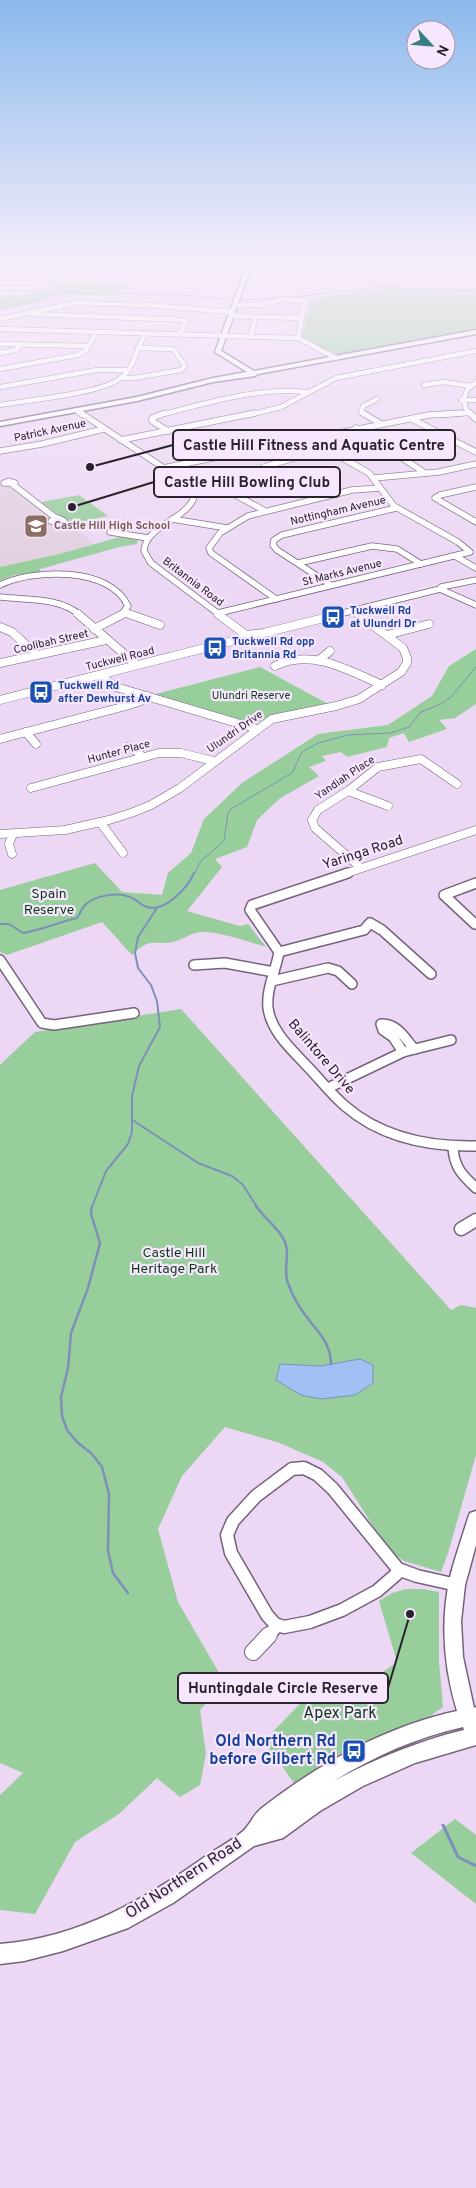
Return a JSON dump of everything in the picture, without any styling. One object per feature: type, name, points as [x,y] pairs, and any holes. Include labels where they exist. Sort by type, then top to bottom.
[{"type":"main road","points":[[231,360],[258,373]]},
{"type":"main road","points":[[0,425],[143,398],[201,382],[332,360]]},
{"type":"main road","points":[[240,365],[258,373]]},
{"type":"main road","points":[[0,425],[258,373]]},
{"type":"main road","points":[[475,1736],[472,1717],[459,1684],[453,1649],[453,1615],[457,1585],[476,1518]]},
{"type":"main road","name":"Old Northern Road","points":[[5,1956],[96,1931],[119,1921],[152,1904],[253,1835],[264,1819],[334,1771],[398,1739],[446,1722],[472,1717]]},
{"type":"main road","name":"Old Northern Road","points":[[253,1835],[273,1832],[319,1800],[362,1776],[406,1757],[449,1742],[475,1736]]},
{"type":"street","points":[[0,370],[55,360]]},
{"type":"street","points":[[120,378],[131,360]]},
{"type":"street","points":[[0,405],[99,387],[120,378],[134,378],[181,370],[185,366],[181,360]]},
{"type":"street","points":[[121,440],[272,410],[336,378],[429,360]]},
{"type":"street","points":[[0,387],[97,370],[126,370]]},
{"type":"street","points":[[424,385],[442,382],[474,384]]},
{"type":"street","points":[[474,384],[465,393],[465,400],[469,413],[476,420]]},
{"type":"street","points":[[168,431],[152,421],[152,418],[158,415],[270,390],[287,389],[306,392]]},
{"type":"street","points":[[377,399],[363,406],[361,412],[381,424]]},
{"type":"street","points":[[465,400],[476,400]]},
{"type":"street","points":[[77,411],[188,484],[196,492],[234,492],[265,511]]},
{"type":"street","points":[[163,468],[356,428],[432,415],[469,413]]},
{"type":"street","points":[[412,419],[476,452]]},
{"type":"street","points":[[356,428],[425,473]]},
{"type":"street","name":"Patrick Avenue","points":[[0,451],[104,429]]},
{"type":"street","points":[[44,436],[54,441]]},
{"type":"street","points":[[309,438],[374,478],[396,508]]},
{"type":"street","points":[[381,444],[398,441]]},
{"type":"street","points":[[279,444],[296,454],[296,457],[292,460],[267,466],[262,469],[262,472],[281,484],[311,476]]},
{"type":"street","points":[[374,478],[425,473],[476,464]]},
{"type":"street","points":[[2,483],[12,484],[56,518]]},
{"type":"street","points":[[476,487],[440,495],[436,498],[476,522]]},
{"type":"street","points":[[276,599],[211,552],[210,544],[227,528],[241,519],[265,511],[352,490],[380,488]]},
{"type":"street","points":[[110,532],[148,538],[192,503],[196,492]]},
{"type":"street","name":"St Marks Avenue","points":[[218,613],[470,552],[456,541],[396,508]]},
{"type":"street","name":"Nottingham Avenue","points":[[331,585],[277,550],[273,545],[274,540],[282,535],[396,508]]},
{"type":"street","points":[[172,519],[227,528]]},
{"type":"street","name":"Britannia Road","points":[[148,538],[143,551],[149,560],[247,636]]},
{"type":"street","points":[[298,563],[372,546],[397,549],[421,564]]},
{"type":"street","points":[[455,556],[476,568]]},
{"type":"street","points":[[83,578],[92,569]]},
{"type":"street","points":[[0,585],[13,579],[48,574],[101,581],[127,602],[126,613]]},
{"type":"street","name":"Tuckwell Road","points":[[0,700],[247,636],[476,580]]},
{"type":"street","points":[[444,589],[476,605]]},
{"type":"street","points":[[0,597],[64,605],[137,665]]},
{"type":"street","name":"Ulundri Drive","points":[[0,834],[41,832],[100,822],[134,812],[161,800],[256,729],[272,720],[349,703],[368,695],[401,672],[407,663],[406,653],[403,648],[387,635],[353,610]]},
{"type":"street","points":[[94,629],[126,613],[160,625]]},
{"type":"street","points":[[387,635],[429,624]]},
{"type":"street","points":[[0,627],[12,632],[36,654]]},
{"type":"street","name":"Coolibah Street","points":[[0,663],[106,640]]},
{"type":"street","points":[[319,660],[330,651]]},
{"type":"street","points":[[275,666],[284,660],[293,658],[319,660],[382,685]]},
{"type":"street","points":[[100,675],[116,687],[256,729]]},
{"type":"street","points":[[0,739],[141,701],[147,696]]},
{"type":"street","points":[[26,732],[36,744]]},
{"type":"street","points":[[130,746],[142,757]]},
{"type":"street","name":"Hunter Place","points":[[31,788],[159,753],[181,753],[213,761]]},
{"type":"street","name":"Yandiah Place","points":[[361,868],[315,828],[312,820],[318,810],[348,791],[378,767],[414,759],[426,761],[457,784]]},
{"type":"street","points":[[348,791],[388,806]]},
{"type":"street","points":[[100,822],[123,853]]},
{"type":"street","name":"Yaringa Road","points":[[280,952],[250,910],[252,906],[259,902],[476,830]]},
{"type":"street","points":[[12,854],[9,844],[13,834]]},
{"type":"street","points":[[475,924],[444,895],[476,883]]},
{"type":"street","points":[[280,952],[364,930],[370,923],[382,930],[431,974]]},
{"type":"street","name":"Balintore Drive","points":[[280,952],[273,976],[268,1008],[270,1016],[283,1039],[350,1110],[373,1127],[397,1138],[428,1145],[476,1146]]},
{"type":"street","points":[[0,960],[42,1023],[54,1025],[134,1013]]},
{"type":"street","points":[[194,965],[215,961],[225,962],[285,980],[326,968],[337,971],[352,984]]},
{"type":"street","points":[[403,1052],[393,1037],[382,1030],[380,1027],[382,1024],[394,1026],[414,1049]]},
{"type":"street","points":[[328,1088],[403,1052],[452,1040]]},
{"type":"street","points":[[453,1147],[454,1164],[461,1175],[476,1188]]},
{"type":"street","points":[[461,1229],[476,1220]]},
{"type":"street","points":[[400,1571],[378,1590],[337,1611],[292,1628],[277,1626],[268,1616],[255,1589],[229,1550],[227,1534],[237,1514],[295,1467],[312,1470],[349,1508],[378,1550],[400,1571],[457,1585]]},
{"type":"street","points":[[252,1652],[277,1626]]},
{"type":"shaded area","name":"Castle Hill High School","points":[[0,485],[12,487],[49,517],[48,522],[55,524],[68,522],[94,544],[0,567]]},
{"type":"green space","points":[[79,495],[108,516],[71,524],[41,502]]},
{"type":"green space","points":[[120,537],[138,540],[137,544],[119,547],[40,569],[40,572],[14,575],[0,581],[0,567],[59,554]]},
{"type":"green space","name":"Spain Reserve","points":[[476,649],[476,704],[455,718],[439,720],[447,729],[409,742],[404,733],[389,738],[387,747],[347,757],[341,752],[322,756],[326,761],[309,767],[319,776],[279,799],[257,820],[247,847],[215,859],[222,867],[187,911],[240,926],[248,924],[266,947],[230,936],[202,932],[173,942],[148,944],[132,955],[102,922],[7,955],[0,952],[0,890],[95,863],[122,892],[162,895],[168,873],[191,853],[204,819],[242,783],[318,734],[388,725],[432,696],[449,666]]},
{"type":"green space","name":"Ulundri Reserve","points":[[260,667],[330,705],[267,718],[254,724],[152,695]]},
{"type":"green space","name":"Castle Hill Heritage Park","points":[[181,1009],[451,1310],[461,1305],[476,1308],[476,1455],[441,1572],[404,1561],[393,1553],[383,1542],[342,1477],[323,1462],[280,1443],[225,1427],[182,1476],[158,1529],[178,1602],[225,1683],[200,1710],[206,1754],[200,1785],[180,1797],[157,1778],[119,1814],[75,1842],[35,1914],[0,1910],[0,1795],[23,1773],[0,1763],[0,1065],[35,1032]]},
{"type":"green space","name":"Apex Park","points":[[406,1589],[423,1589],[439,1592],[439,1662],[443,1707],[429,1717],[349,1748],[294,1783],[264,1741],[321,1682],[347,1675],[379,1675],[397,1662],[379,1601],[392,1593]]},
{"type":"green space","points":[[455,1819],[476,1835],[476,1904],[411,1853]]},
{"type":"water","points":[[360,1359],[373,1365],[373,1383],[355,1395],[321,1399],[301,1395],[276,1380],[280,1364],[320,1366]]},
{"type":"waterway","points":[[194,874],[201,861],[224,841],[228,813],[231,809],[292,773],[302,752],[318,743],[348,735],[390,733],[409,727],[421,712],[441,704],[451,697],[476,667]]},
{"type":"waterway","points":[[0,924],[9,924],[23,933],[37,930],[77,918],[84,906],[89,902],[107,895],[125,895],[142,905],[154,908],[168,903],[175,898],[187,885],[194,873]]},
{"type":"waterway","points":[[92,1207],[106,1171],[128,1144],[132,1132],[132,1096],[139,1066],[160,1027],[157,1001],[151,985],[138,968],[135,953],[138,937],[157,908]]},
{"type":"waterway","points":[[134,1121],[198,1163],[232,1176],[243,1185],[257,1207]]},
{"type":"waterway","points":[[92,1206],[91,1214],[100,1243],[88,1288],[71,1333],[68,1368],[61,1397],[62,1416],[67,1430],[77,1442],[92,1454],[102,1467],[109,1494],[108,1551],[113,1573],[128,1593]]},
{"type":"waterway","points":[[256,1206],[286,1243],[286,1278],[303,1312],[324,1340],[331,1357],[331,1364]]},
{"type":"waterway","points":[[443,1825],[458,1857],[476,1866]]},
{"type":"place","name":"Castle Hill Fitness and Aquatic Centre","points":[[90,467]]},
{"type":"place","name":"Castle Hill Bowling Club","points":[[72,507]]},
{"type":"place","name":"Castle Hill High School","points":[[36,526]]},
{"type":"place","name":"Tuckwell Rd at Ulundri Dr","points":[[333,617]]},
{"type":"place","name":"Tuckwell Rd opp Britannia Rd","points":[[215,648]]},
{"type":"place","name":"Tuckwell Rd after Dewhurst Av","points":[[41,692]]},
{"type":"place","name":"Huntingdale Circle Reserve","points":[[410,1614]]},
{"type":"place","name":"Old Northern Rd before Gilbert Rd","points":[[354,1751]]}]
